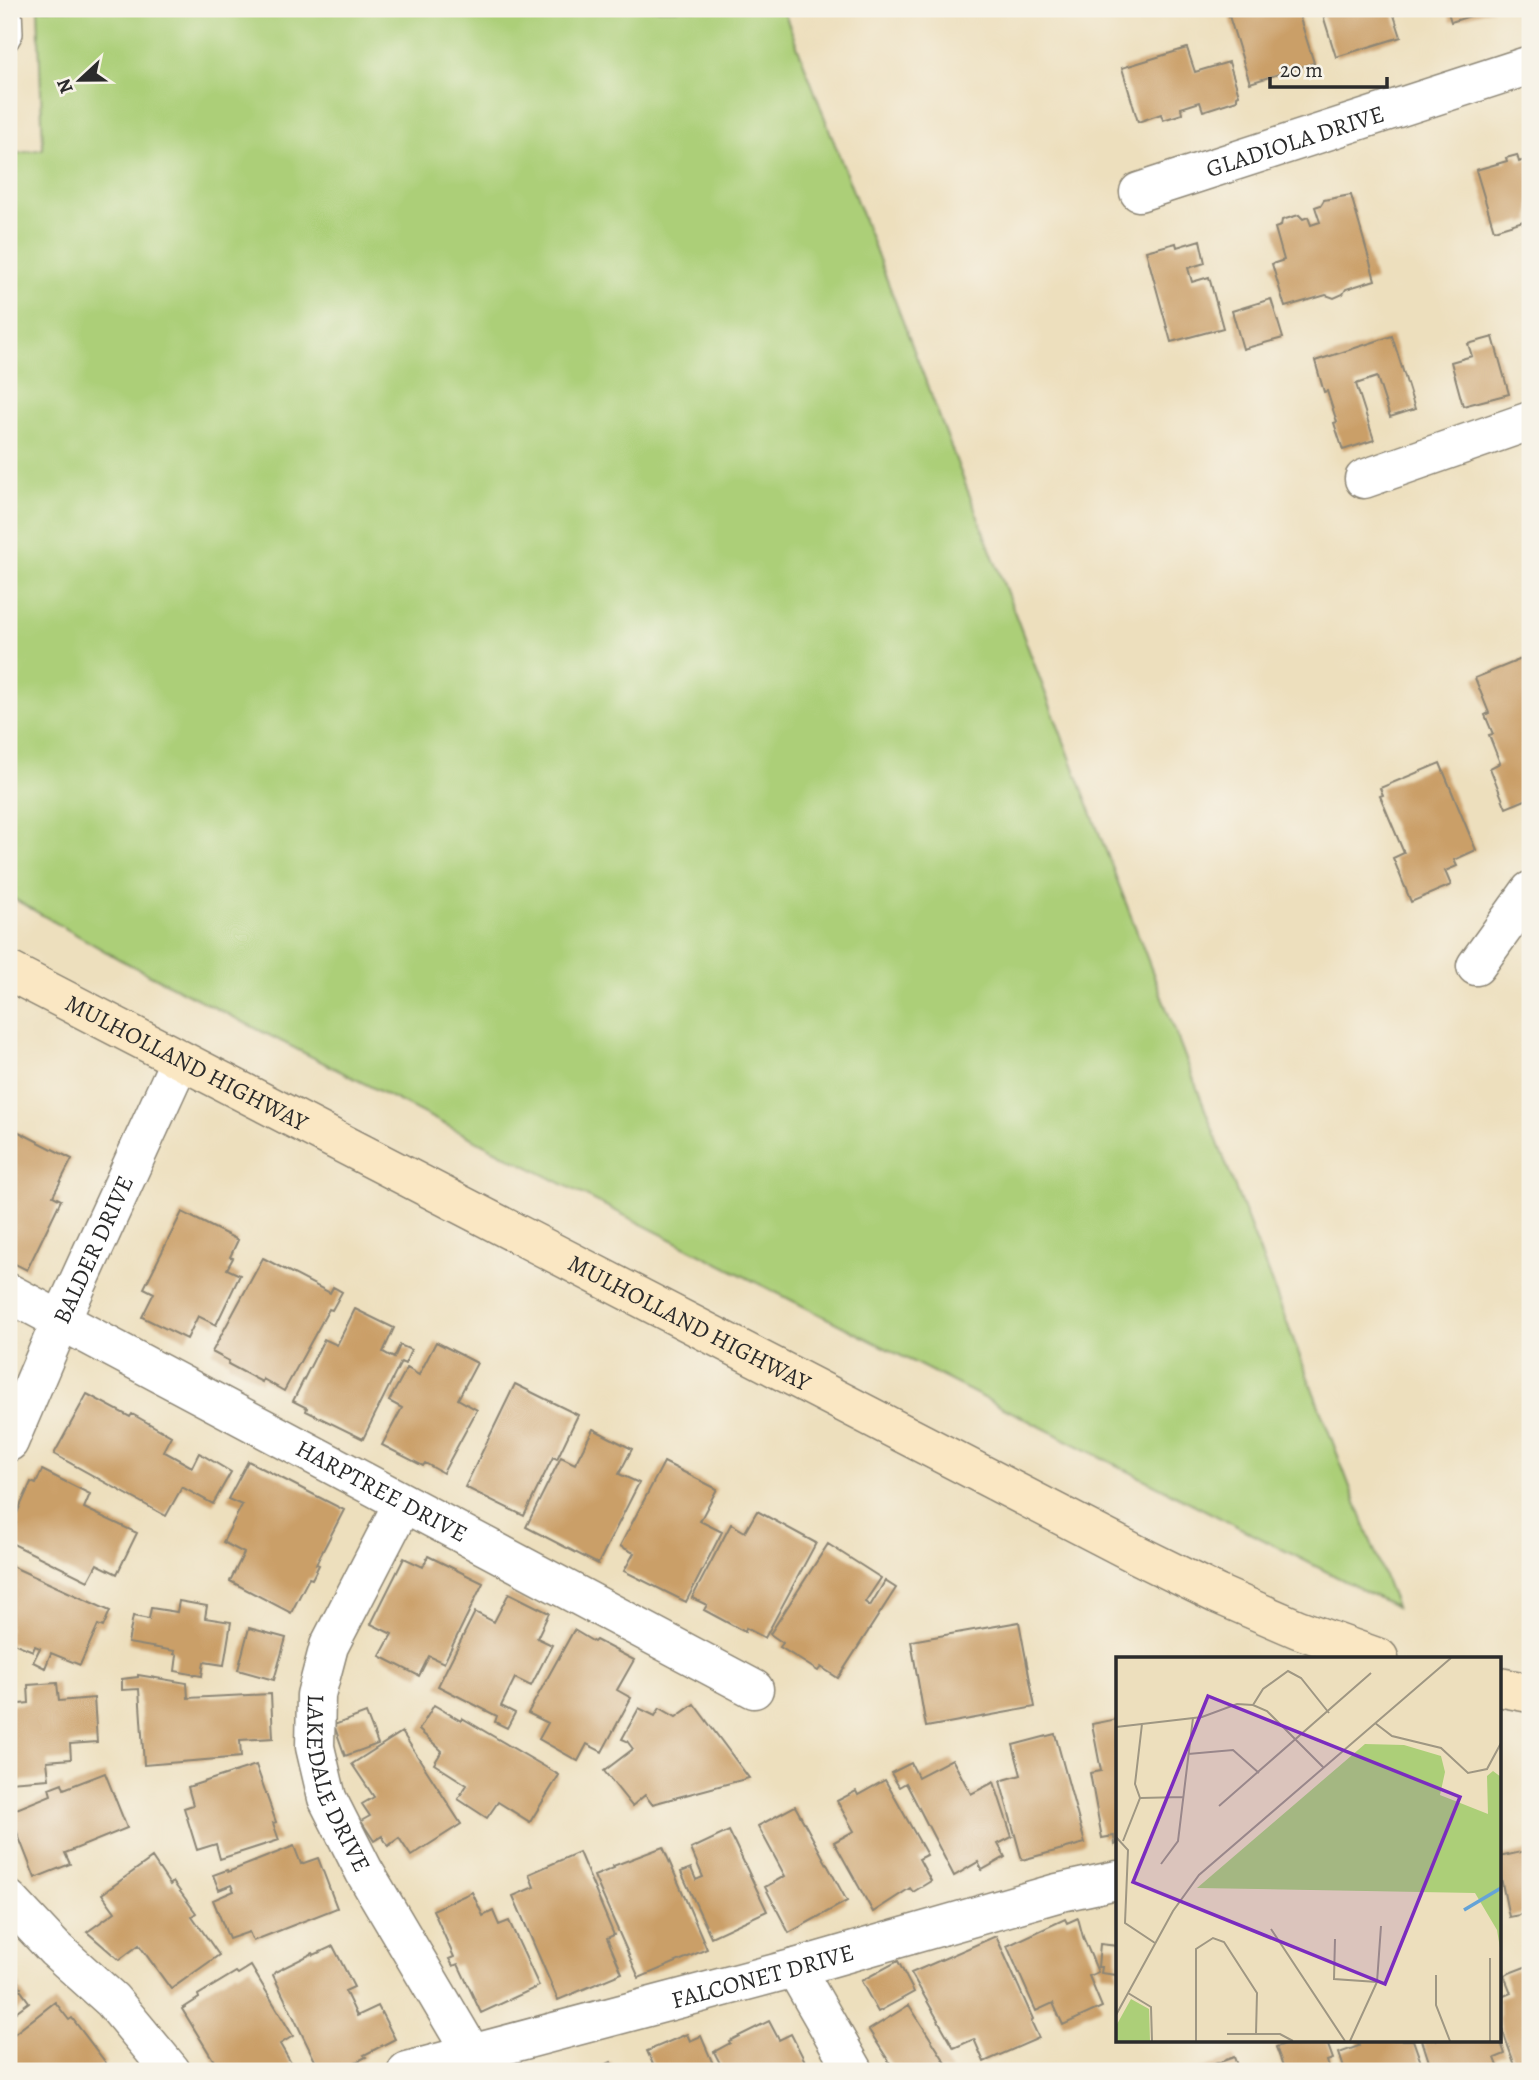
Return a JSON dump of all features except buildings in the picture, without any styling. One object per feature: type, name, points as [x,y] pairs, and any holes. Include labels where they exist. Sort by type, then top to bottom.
[{"type":"main road","name":"MULHOLLAND HIGHWAY","points":[[9,971],[1136,1554],[1217,1594],[1298,1629],[1376,1657]]},
{"type":"main road","points":[[1500,1687],[1530,1693]]},
{"type":"street","name":"GLADIOLA DRIVE","points":[[1139,192],[1530,65]]},
{"type":"street","points":[[1364,479],[1530,421]]},
{"type":"street","points":[[1476,966],[1530,891]]},
{"type":"street","name":"BALDER DRIVE","points":[[9,1442],[61,1320],[180,1060]]},
{"type":"street","name":"HARPTREE DRIVE","points":[[9,1293],[754,1689]]},
{"type":"street","name":"LAKEDALE DRIVE","points":[[404,1503],[329,1646],[316,1695],[315,1747],[327,1798],[364,1871],[472,2054]]},
{"type":"street","name":"FALCONET DRIVE","points":[[407,2071],[795,1968],[1057,1893],[1116,1880]]},
{"type":"street","points":[[9,1900],[55,1949],[112,2000],[171,2071]]},
{"type":"street","points":[[795,1968],[854,2071]]},
{"type":"lane","points":[[9,41],[13,34],[12,9]]},
{"type":"green space","points":[[38,9],[783,9],[1396,1607],[119,959],[9,896],[9,155],[43,149]]}]
